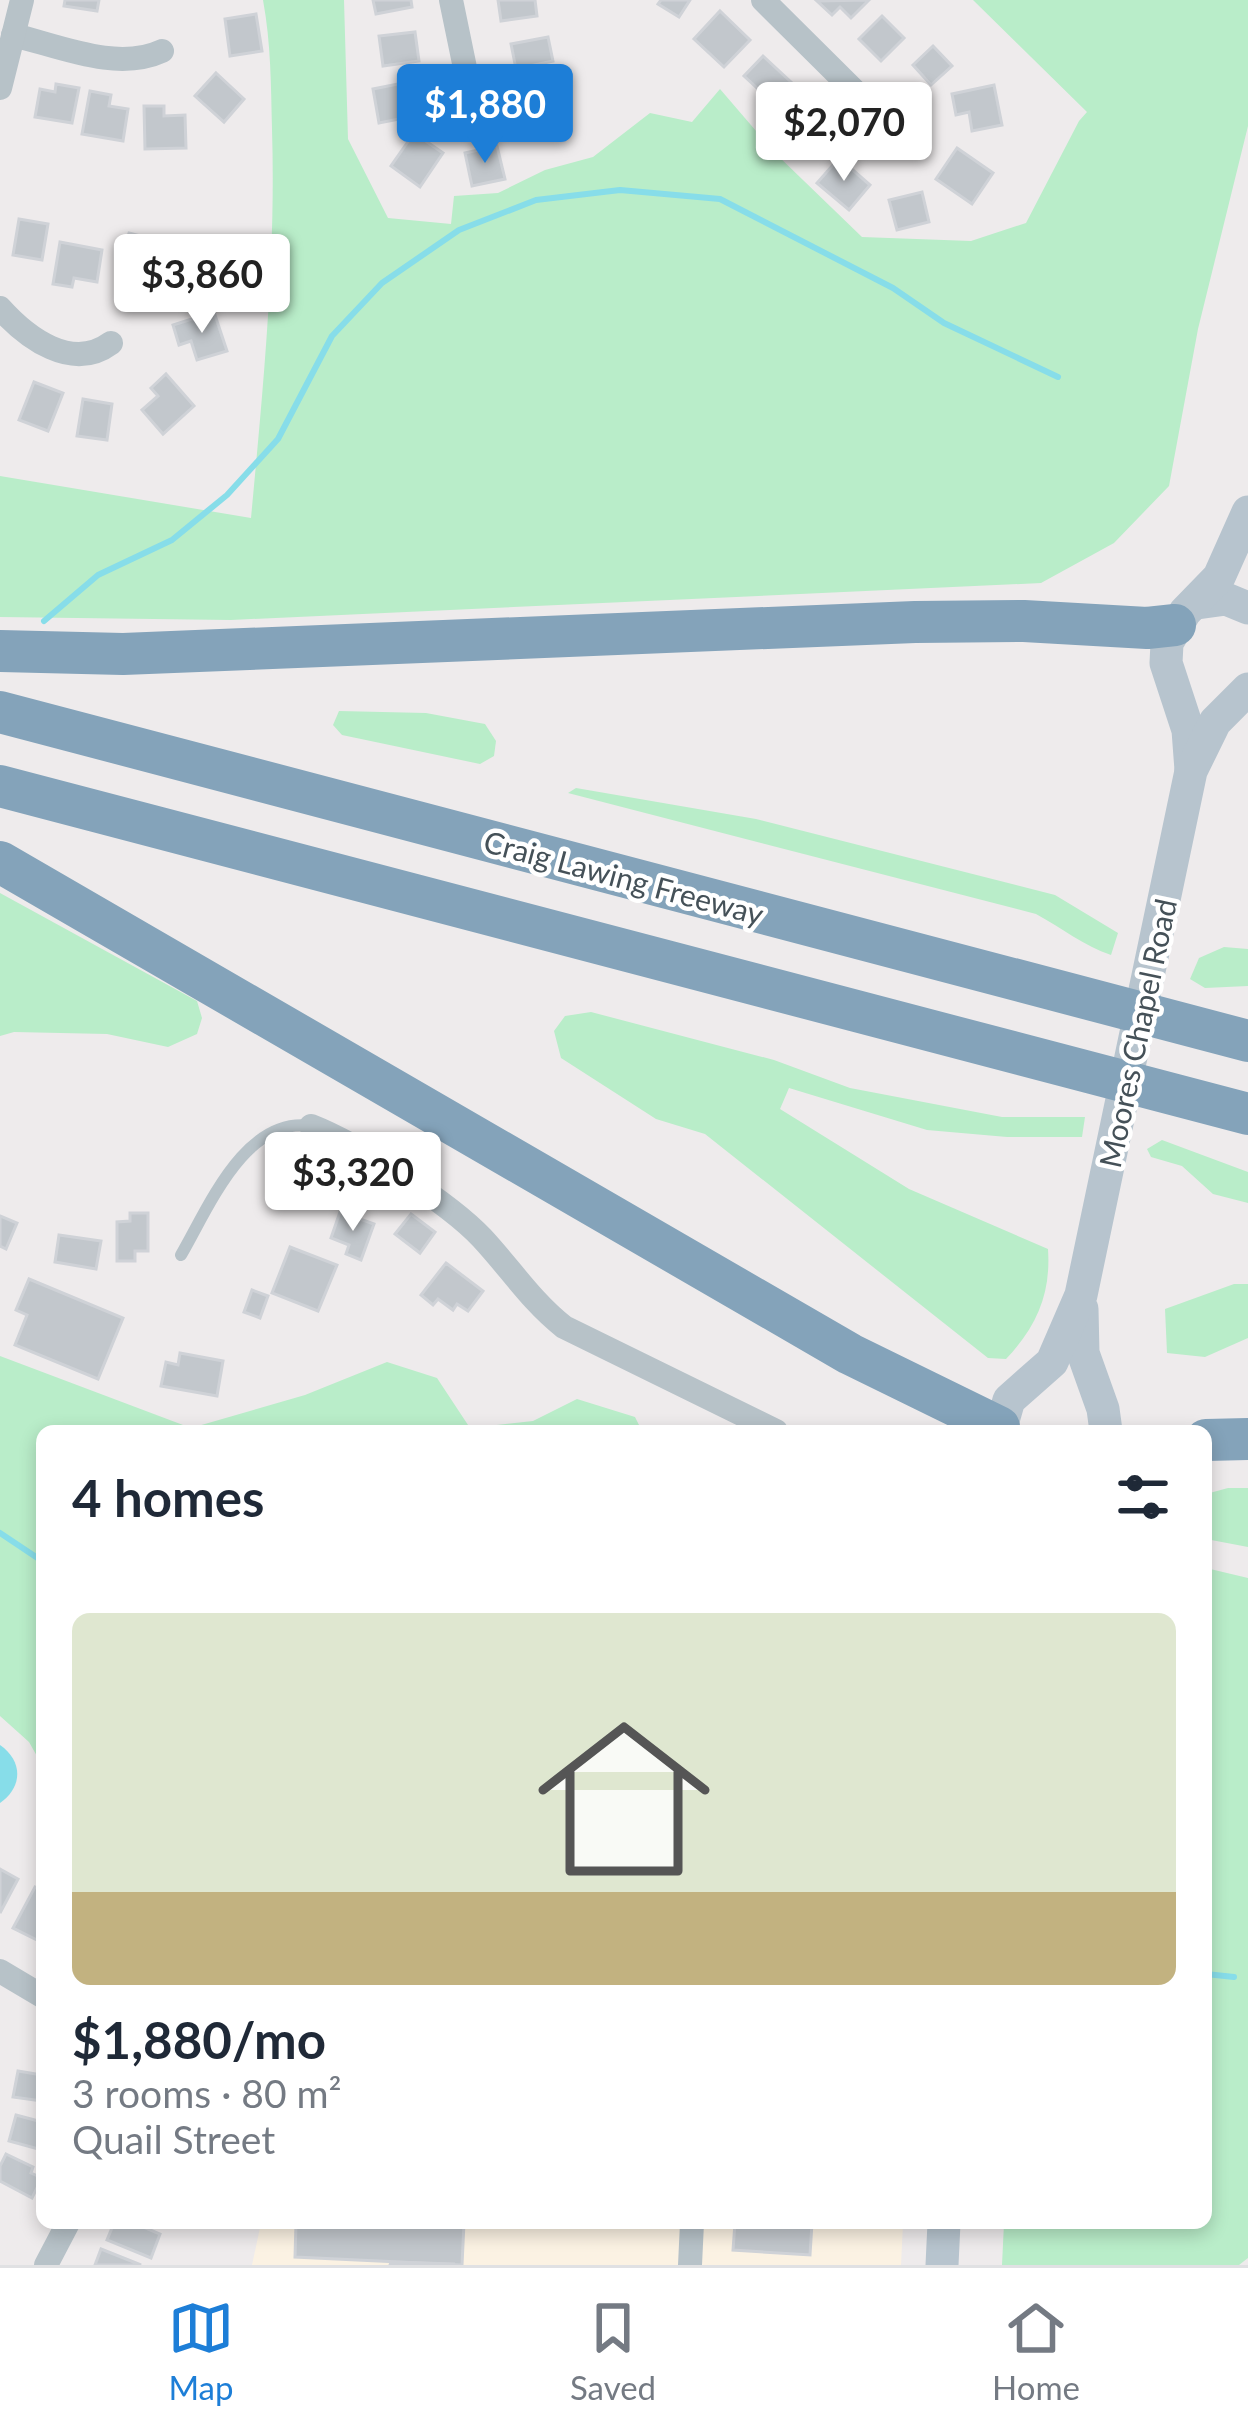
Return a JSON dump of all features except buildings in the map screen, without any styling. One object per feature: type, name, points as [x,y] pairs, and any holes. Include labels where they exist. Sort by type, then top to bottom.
[{"type":"highway","points":[[0,651],[123,654],[915,622],[1024,620],[1147,628],[1186,614]]},
{"type":"highway","name":"Craig Lawing Freeway","points":[[0,712],[1248,1041]]},
{"type":"highway","points":[[0,786],[1248,1114]]},
{"type":"highway","points":[[0,862],[850,1354],[992,1425]]},
{"type":"highway","points":[[1212,1441],[1248,1438]]},
{"type":"main road","points":[[1245,522],[1248,578]]},
{"type":"main road","points":[[1186,614],[1219,578],[1245,522]]},
{"type":"main road","points":[[1186,614],[1226,599],[1248,608]]},
{"type":"main road","name":"Moores Chapel Road","points":[[1186,614],[1167,643],[1166,663],[1188,730],[1191,771]]},
{"type":"main road","name":"Moores Chapel Road","points":[[1001,1425],[1009,1400],[1052,1362],[1082,1295],[1191,771],[1215,722],[1248,689]]},
{"type":"main road","name":"Moores Chapel Road","points":[[1082,1295],[1083,1353],[1105,1425]]},
{"type":"main road","points":[[942,2265],[944,2229]]},
{"type":"main road","points":[[959,2265],[961,2229]]},
{"type":"street","points":[[0,88],[22,0]]},
{"type":"street","points":[[451,0],[471,97]]},
{"type":"street","points":[[763,0],[893,129]]},
{"type":"street","points":[[13,35],[123,60],[162,50]]},
{"type":"street","points":[[0,308],[20,329],[59,351],[99,352],[111,344]]},
{"type":"street","points":[[311,1126],[395,1173],[472,1229],[536,1303],[564,1327],[764,1425]]},
{"type":"street","points":[[0,1971],[36,1992]]},
{"type":"street","points":[[46,2265],[65,2229]]},
{"type":"street","points":[[690,2265],[692,2229]]},
{"type":"lane","points":[[181,1255],[224,1183],[252,1148],[288,1126],[311,1126]]},
{"type":"shaded area","points":[[260,2229],[903,2229],[901,2265],[252,2265]]},
{"type":"green space","points":[[263,0],[344,0],[348,139],[388,218],[451,224],[454,196],[498,193],[545,170],[593,157],[650,113],[692,122],[720,89],[774,152],[862,237],[971,241],[1026,223],[1087,112],[973,0],[1248,0],[1248,126],[1198,329],[1169,486],[1114,543],[1041,583],[231,620],[0,617],[0,476],[251,518],[272,226],[271,81]]},
{"type":"green space","points":[[339,711],[426,713],[485,724],[496,741],[494,756],[480,764],[342,735],[333,725]]},
{"type":"green space","points":[[576,788],[756,819],[1055,895],[1118,933],[1111,955],[1036,914],[568,793]]},
{"type":"green space","points":[[0,893],[197,1001],[202,1018],[197,1034],[168,1047],[107,1034],[14,1032],[0,1036]]},
{"type":"green space","points":[[1224,947],[1248,949],[1248,986],[1205,988],[1190,979],[1199,958]]},
{"type":"green space","points":[[591,1012],[774,1060],[850,1088],[1002,1117],[1085,1117],[1082,1137],[1007,1137],[927,1130],[789,1088],[780,1109],[909,1189],[1048,1249],[1044,1295],[1017,1347],[1006,1359],[988,1358],[705,1134],[656,1119],[561,1058],[554,1031],[565,1016]]},
{"type":"green space","points":[[1162,1140],[1248,1172],[1248,1203],[1213,1194],[1182,1166],[1151,1157],[1147,1149]]},
{"type":"green space","points":[[1234,1284],[1248,1284],[1248,1338],[1205,1357],[1167,1353],[1165,1309]]},
{"type":"green space","points":[[0,1356],[183,1425],[36,1425],[36,1754],[0,1716]]},
{"type":"green space","points":[[387,1362],[437,1378],[468,1425],[201,1425],[305,1395]]},
{"type":"green space","points":[[577,1399],[635,1417],[639,1425],[497,1425],[533,1421]]},
{"type":"green space","points":[[1248,1488],[1248,1547],[1212,1540],[1212,1492]]},
{"type":"green space","points":[[1212,1569],[1248,1578],[1248,2258],[1239,2265],[1002,2265],[1004,2229],[1212,2229]]},
{"type":"water","points":[[0,1745],[13,1759],[17,1774],[13,1789],[0,1803]]},
{"type":"waterway","points":[[44,621],[98,575],[172,540],[227,495],[278,439],[332,336],[382,283],[459,230],[536,200],[620,190],[720,199],[893,288],[944,323],[1058,377]]},
{"type":"waterway","points":[[0,1533],[36,1557]]},
{"type":"waterway","points":[[1212,1975],[1234,1977]]}]
